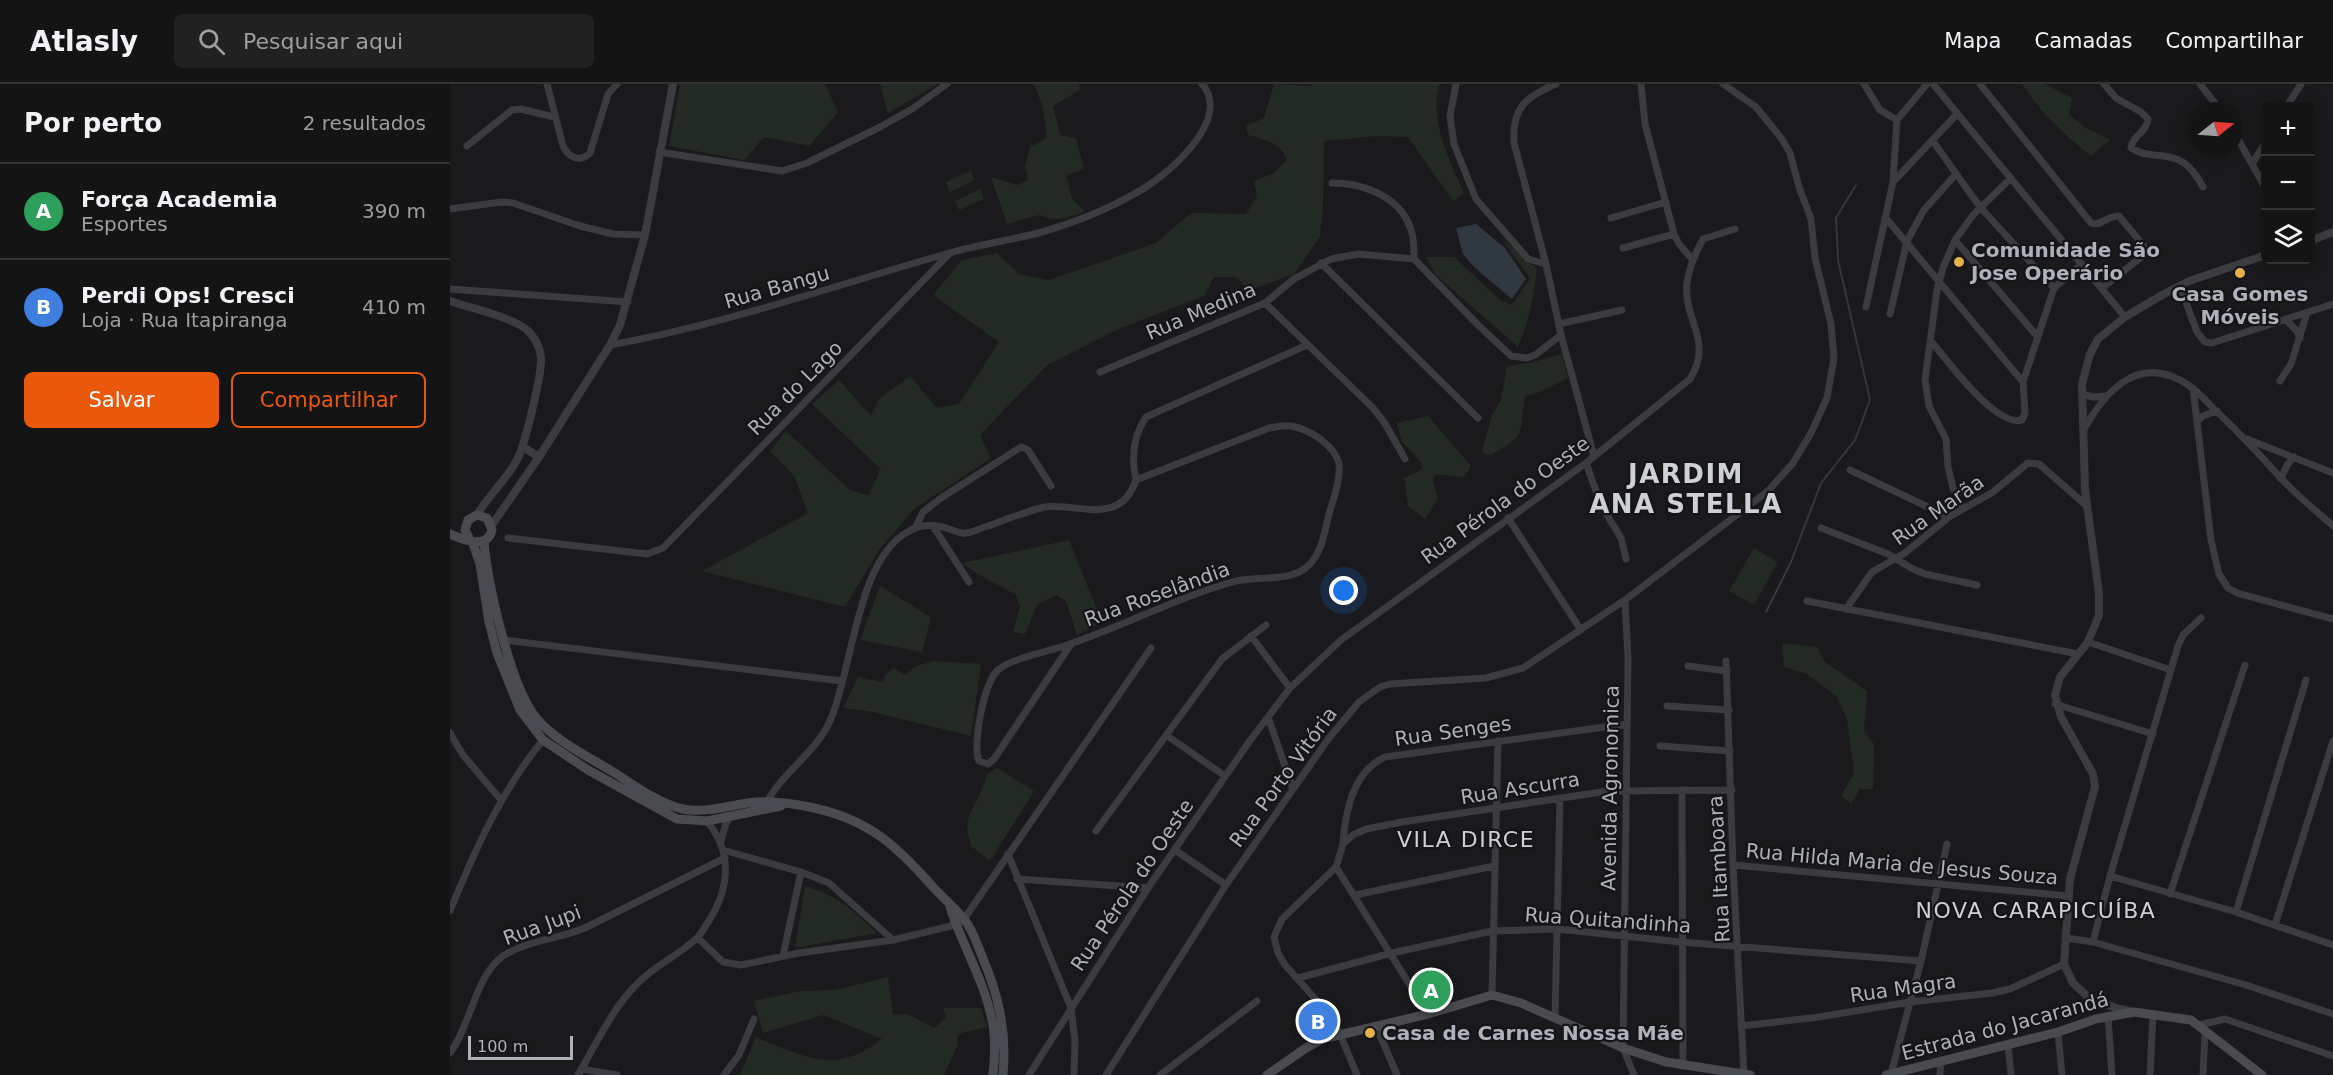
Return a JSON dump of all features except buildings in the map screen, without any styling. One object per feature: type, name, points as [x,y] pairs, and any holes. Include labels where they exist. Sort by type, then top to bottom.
[{"type":"main road","points":[[472,518],[465,530],[480,564],[489,622],[497,653],[520,710],[543,740],[677,819],[707,821],[766,805]]},
{"type":"main road","points":[[450,534],[472,518],[488,519],[492,525],[491,535],[484,542]]},
{"type":"main road","points":[[450,534],[484,542]]},
{"type":"main road","points":[[484,542],[493,596],[504,640],[522,690],[536,717],[560,739],[625,779],[683,809],[766,805],[801,806],[830,813],[871,830],[888,841],[964,919],[974,937],[999,1001],[1004,1032],[1003,1075]]},
{"type":"main road","points":[[949,905],[955,925],[984,991],[992,1019],[995,1045],[993,1075]]},
{"type":"main road","points":[[1267,1075],[1315,1043],[1492,995],[1521,1003],[1623,1048],[1683,1066],[1750,1075]]},
{"type":"main road","name":"Estrada do Jacarandá","points":[[1886,1075],[2058,1032],[2108,1016],[2134,1012],[2183,1018],[2220,1041],[2262,1075]]},
{"type":"street","points":[[547,84],[554,117],[566,152],[578,159],[585,157],[594,145],[608,94],[617,84]]},
{"type":"street","points":[[492,525],[539,457],[610,345],[628,302],[645,235],[673,84]]},
{"type":"street","points":[[659,152],[782,171],[807,163],[880,127],[912,109],[948,84]]},
{"type":"street","name":"Rua Bangu","points":[[610,345],[747,314],[951,252],[1041,232],[1073,221],[1147,187],[1173,166],[1196,140],[1209,119],[1211,100],[1202,84]]},
{"type":"street","points":[[1456,84],[1450,116],[1454,144],[1476,200],[1528,259],[1546,264]]},
{"type":"street","points":[[1556,84],[1528,98],[1520,107],[1513,129],[1514,143],[1546,264],[1561,335],[1594,456]]},
{"type":"street","points":[[1641,84],[1645,124],[1674,234],[1679,244],[1693,260],[1703,239],[1735,228]]},
{"type":"street","name":"Rua Porto Vitória","points":[[1106,1075],[1226,885],[1345,717],[1359,702],[1380,687],[1406,682],[1486,678],[1508,674],[1523,668],[1625,600],[1749,506],[1793,463],[1811,433],[1827,398],[1833,369],[1832,324],[1815,258],[1811,219],[1798,187],[1790,153],[1782,139],[1755,107],[1723,84]]},
{"type":"street","points":[[1864,84],[1880,110],[1897,120]]},
{"type":"street","points":[[1866,306],[1893,182],[1897,120],[1927,84]]},
{"type":"street","points":[[1933,84],[2125,317]]},
{"type":"street","points":[[1980,84],[2093,224],[2099,224],[2112,216],[2119,216],[2146,251],[2102,288]]},
{"type":"street","points":[[2200,84],[2214,102]]},
{"type":"street","points":[[2290,102],[2301,84]]},
{"type":"street","points":[[2106,85],[2119,101],[2141,112],[2148,119],[2147,126],[2132,143],[2133,150],[2177,158],[2190,167],[2203,187]]},
{"type":"street","points":[[466,146],[513,110],[521,109],[554,117]]},
{"type":"street","points":[[1893,182],[1957,114]]},
{"type":"street","points":[[1932,140],[1980,207],[2054,288]]},
{"type":"street","points":[[2243,148],[2261,181]]},
{"type":"street","points":[[2252,164],[2261,149]]},
{"type":"street","points":[[1890,314],[1907,241],[1924,210],[1956,174]]},
{"type":"street","points":[[1963,509],[1953,488],[1948,467],[1946,439],[1929,406],[1925,380],[1939,281],[1955,240],[1980,207],[2011,178]]},
{"type":"street","points":[[1332,183],[1363,186],[1391,202],[1408,223],[1413,239],[1414,260],[1511,356],[1527,358],[1535,355],[1561,335]]},
{"type":"street","points":[[450,209],[501,202],[513,203],[580,226],[613,234],[645,235]]},
{"type":"street","points":[[1611,218],[1666,202]]},
{"type":"street","points":[[1885,217],[2023,382]]},
{"type":"street","points":[[2315,239],[2333,232]]},
{"type":"street","points":[[1623,248],[1674,234]]},
{"type":"street","points":[[1955,240],[2037,336]]},
{"type":"street","name":"Rua do Lago","points":[[508,538],[647,554],[663,548],[951,252]]},
{"type":"street","name":"Rua Medina","points":[[1100,372],[1265,303],[1294,279],[1340,256],[1358,254],[1414,260]]},
{"type":"street","points":[[2064,964],[2070,879],[2095,781],[2055,704],[2057,682],[2088,642],[2097,623],[2100,604],[2086,506],[2082,384],[2098,339],[2125,317],[2180,286],[2261,256]]},
{"type":"street","name":"Rua Pérola do Oeste","points":[[1029,1075],[1148,888],[1225,776],[1290,688],[1341,640],[1586,463],[1690,379],[1700,356],[1688,300],[1687,282],[1693,260]]},
{"type":"street","points":[[1322,263],[1478,418]]},
{"type":"street","points":[[1931,341],[1994,410],[2016,421],[2022,420],[2024,416],[2023,382],[2054,288],[2082,264]]},
{"type":"street","points":[[2180,286],[2197,332],[2205,342],[2212,342],[2333,304]]},
{"type":"street","points":[[450,289],[628,302]]},
{"type":"street","points":[[450,301],[526,328],[539,347],[540,371],[523,447],[495,491],[472,518]]},
{"type":"street","points":[[1265,303],[1373,408],[1405,459]]},
{"type":"street","points":[[1559,324],[1622,310]]},
{"type":"street","points":[[2280,381],[2291,364],[2307,313]]},
{"type":"street","points":[[2286,320],[2297,331],[2300,338]]},
{"type":"street","points":[[766,805],[779,784],[816,745],[829,723],[838,702],[868,584],[897,540],[915,528],[933,526],[965,534],[1044,507],[1067,506],[1094,511],[1126,499],[1136,480],[1133,465],[1134,447],[1139,428],[1146,417],[1307,345]]},
{"type":"street","points":[[2083,431],[2106,396],[2126,380],[2151,373],[2173,377],[2193,388],[2245,438],[2281,479],[2333,526]]},
{"type":"street","points":[[2193,388],[2211,540],[2223,583],[2237,593],[2333,619]]},
{"type":"street","points":[[2082,394],[2093,397],[2106,396]]},
{"type":"street","points":[[2197,421],[2217,411]]},
{"type":"street","name":"Rua Roselândia","points":[[1071,644],[994,759],[988,764],[979,761],[976,747],[987,689],[992,677],[1005,665],[1071,644],[1196,593],[1239,580],[1286,575],[1305,569],[1313,561],[1322,542],[1337,486],[1339,465],[1328,446],[1316,436],[1303,429],[1283,426],[1269,428],[1136,480]]},
{"type":"street","points":[[2245,438],[2333,473]]},
{"type":"street","points":[[523,447],[539,457]]},
{"type":"street","points":[[915,528],[923,512],[941,498],[1021,447],[1028,450],[1051,486]]},
{"type":"street","points":[[2281,479],[2287,465],[2294,457]]},
{"type":"street","name":"Rua Marãa","points":[[1846,609],[1867,576],[1896,559],[1949,518],[1993,492],[2031,462],[2039,464],[2086,506]]},
{"type":"street","points":[[1586,463],[1601,505],[1621,538],[1626,559]]},
{"type":"street","points":[[1850,470],[1949,518]]},
{"type":"street","points":[[1508,518],[1581,630]]},
{"type":"street","points":[[933,526],[969,582]]},
{"type":"street","points":[[1821,528],[1883,552],[1925,574],[1977,585]]},
{"type":"street","name":"Avenida Agronomica","points":[[1623,1048],[1628,658],[1625,600]]},
{"type":"street","points":[[1807,601],[2078,654]]},
{"type":"street","points":[[2093,942],[2109,876],[2171,670],[2183,635],[2201,618]]},
{"type":"street","points":[[1096,831],[1222,659],[1266,625]]},
{"type":"street","points":[[1251,636],[1290,688]]},
{"type":"street","points":[[504,640],[842,681]]},
{"type":"street","points":[[2088,642],[2171,670]]},
{"type":"street","points":[[698,938],[723,962],[752,963],[783,956],[893,940],[955,925],[964,919],[1151,648]]},
{"type":"street","name":"Rua Itamboara","points":[[1726,661],[1733,865],[1744,1075]]},
{"type":"street","points":[[2170,894],[2245,665]]},
{"type":"street","points":[[1688,666],[1727,671]]},
{"type":"street","points":[[2236,912],[2306,680]]},
{"type":"street","points":[[2055,704],[2153,734]]},
{"type":"street","points":[[1667,706],[1728,710]]},
{"type":"street","points":[[1268,717],[1293,789]]},
{"type":"street","name":"Rua Senges","points":[[1343,844],[1352,795],[1367,767],[1385,757],[1627,724]]},
{"type":"street","points":[[450,733],[463,755],[501,800]]},
{"type":"street","points":[[1166,735],[1225,776]]},
{"type":"street","points":[[450,911],[480,841],[501,800],[543,740]]},
{"type":"street","points":[[1492,995],[1498,741]]},
{"type":"street","points":[[2275,925],[2333,741]]},
{"type":"street","points":[[1660,746],[1730,751]]},
{"type":"street","name":"Rua Ascurra","points":[[1343,844],[1358,832],[1366,829],[1560,798],[1626,789],[1732,790]]},
{"type":"street","points":[[1682,790],[1683,1066]]},
{"type":"street","points":[[1555,1018],[1560,798]]},
{"type":"street","points":[[721,841],[726,823],[731,816]]},
{"type":"street","points":[[617,1075],[580,1072],[594,1044],[621,1002],[652,969],[698,938],[718,905],[724,882],[725,858],[721,841],[707,821]]},
{"type":"street","points":[[1343,844],[1336,867],[1292,908],[1276,929],[1274,937],[1278,953],[1327,1013],[1341,1035],[1357,1075]]},
{"type":"street","points":[[1891,1074],[1921,961],[1947,844]]},
{"type":"street","points":[[723,850],[801,872],[829,883],[893,940]]},
{"type":"street","points":[[1175,850],[1226,885]]},
{"type":"street","points":[[1008,854],[1071,1008],[1075,1041],[1074,1075]]},
{"type":"street","name":"Rua Jupi","points":[[450,1053],[487,974],[503,956],[570,935],[725,858]]},
{"type":"street","name":"Rua Hilda Maria de Jesus Souza","points":[[1733,865],[2068,896]]},
{"type":"street","points":[[1355,895],[1494,866]]},
{"type":"street","points":[[1336,867],[1392,953],[1428,1014]]},
{"type":"street","points":[[783,956],[801,872]]},
{"type":"street","points":[[2109,876],[2236,912],[2333,945]]},
{"type":"street","points":[[1017,879],[1148,888]]},
{"type":"street","name":"Rua Quitandinha","points":[[1298,978],[1392,953],[1492,931],[1557,929],[1681,942],[1921,961]]},
{"type":"street","points":[[2066,938],[2093,942],[2246,985],[2333,1014]]},
{"type":"street","name":"Estrada do Jacarandá","points":[[2064,964],[2073,983],[2088,997],[2134,1012]]},
{"type":"street","name":"Rua Magra","points":[[1741,1026],[1992,993],[2010,989],[2064,964]]},
{"type":"street","points":[[1160,1075],[1257,1001]]},
{"type":"street","points":[[2150,1075],[2153,1015]]},
{"type":"street","points":[[2108,1016],[2112,1075]]},
{"type":"street","points":[[724,1075],[739,1055],[754,1019]]},
{"type":"street","points":[[2203,1075],[2202,1029],[2225,1019],[2333,1056]]},
{"type":"street","points":[[1377,1026],[1397,1075]]},
{"type":"street","points":[[2058,1032],[2062,1075]]},
{"type":"street","points":[[2204,1057],[2213,1045],[2220,1041]]},
{"type":"street","points":[[2008,1044],[2011,1075]]},
{"type":"street","points":[[1623,1048],[1634,1075]]},
{"type":"street","points":[[1940,1075],[1941,1061]]},
{"type":"shaded area","points":[[680,84],[825,84],[838,112],[809,146],[764,137],[744,160],[669,146]]},
{"type":"shaded area","points":[[880,84],[938,84],[888,113]]},
{"type":"shaded area","points":[[1034,84],[1079,84],[1080,90],[1053,106],[1060,135],[1076,138],[1084,169],[1066,175],[1072,199],[1085,212],[1052,219],[1039,215],[1007,224],[991,177],[1018,185],[1028,180],[1025,166],[1030,147],[1047,138],[1043,108]]},
{"type":"shaded area","points":[[1274,84],[1311,86],[1312,84],[1440,84],[1437,111],[1442,140],[1464,193],[1453,201],[1408,137],[1377,136],[1324,141],[1320,237],[1294,274],[1250,290],[1235,277],[1214,277],[1204,296],[1118,329],[1047,365],[980,435],[991,458],[914,509],[879,550],[845,607],[702,571],[808,513],[794,476],[770,451],[786,431],[850,490],[868,495],[881,469],[812,404],[839,380],[871,416],[879,399],[910,376],[937,408],[959,404],[999,342],[933,295],[962,260],[997,253],[1019,274],[1049,280],[1156,243],[1191,213],[1246,214],[1257,196],[1254,181],[1274,173],[1287,160],[1276,145],[1248,135],[1246,126],[1264,118]]},
{"type":"shaded area","points":[[2022,84],[2045,84],[2072,98],[2069,114],[2084,127],[2110,140],[2091,156],[2054,123]]},
{"type":"shaded area","points":[[971,171],[975,180],[950,192],[946,182]]},
{"type":"shaded area","points":[[980,189],[984,199],[959,210],[955,201]]},
{"type":"shaded area","points":[[1476,224],[1505,248],[1526,279],[1512,299],[1474,267],[1463,254],[1456,228]]},
{"type":"shaded area","points":[[1499,236],[1537,269],[1530,309],[1518,347],[1436,275],[1426,257],[1454,257],[1500,300],[1512,305],[1530,278]]},
{"type":"shaded area","points":[[1561,354],[1568,378],[1537,393],[1525,396],[1520,432],[1511,443],[1491,455],[1482,452],[1492,415],[1501,400],[1507,366],[1530,363]]},
{"type":"shaded area","points":[[1428,416],[1471,466],[1464,477],[1435,474],[1433,481],[1438,498],[1425,519],[1408,506],[1404,478],[1423,469],[1420,461],[1402,442],[1397,423]]},
{"type":"shaded area","points":[[1069,540],[1102,622],[1077,635],[1066,601],[1056,595],[1037,605],[1025,634],[1013,632],[1020,607],[1016,595],[962,563]]},
{"type":"shaded area","points":[[1754,548],[1778,562],[1754,605],[1729,591]]},
{"type":"shaded area","points":[[880,586],[931,617],[922,652],[860,640]]},
{"type":"shaded area","points":[[1782,643],[1817,647],[1825,662],[1867,691],[1864,731],[1874,744],[1873,789],[1860,789],[1851,804],[1841,796],[1854,773],[1847,719],[1837,697],[1807,674],[1784,667]]},
{"type":"shaded area","points":[[933,661],[981,664],[971,736],[873,712],[843,708],[858,677],[883,682],[885,675],[894,668],[905,675],[917,666]]},
{"type":"shaded area","points":[[997,768],[1034,791],[990,861],[971,846],[967,828],[969,816],[987,774]]},
{"type":"shaded area","points":[[805,886],[844,905],[877,933],[795,948]]},
{"type":"shaded area","points":[[888,977],[893,1015],[908,1014],[934,1028],[946,1018],[943,1008],[981,1008],[987,1027],[961,1033],[957,1037],[958,1044],[944,1075],[740,1075],[756,1037],[806,1056],[835,1060],[850,1057],[882,1039],[823,1015],[763,1033],[754,1001],[800,991],[835,990]]},
{"type":"waterway","points":[[1766,612],[1791,562],[1821,483],[1855,440],[1870,400],[1838,260],[1836,218],[1856,185]]},
{"type":"place","name":"Comunidade São Jose Operário","points":[[1959,262]]},
{"type":"place","name":"Casa Gomes Móveis","points":[[2240,273]]},
{"type":"place","name":"Força Academia","points":[[1431,990]]},
{"type":"place","name":"Perdi Ops! Cresci","points":[[1318,1021]]},
{"type":"place","name":"Casa de Carnes Nossa Mãe","points":[[1370,1033]]},
{"type":"district","name":"JARDIM ANA STELLA","points":[[1686,489]]},
{"type":"district","name":"VILA DIRCE","points":[[1466,839]]},
{"type":"district","name":"NOVA CARAPICUÍBA","points":[[2036,910]]}]
